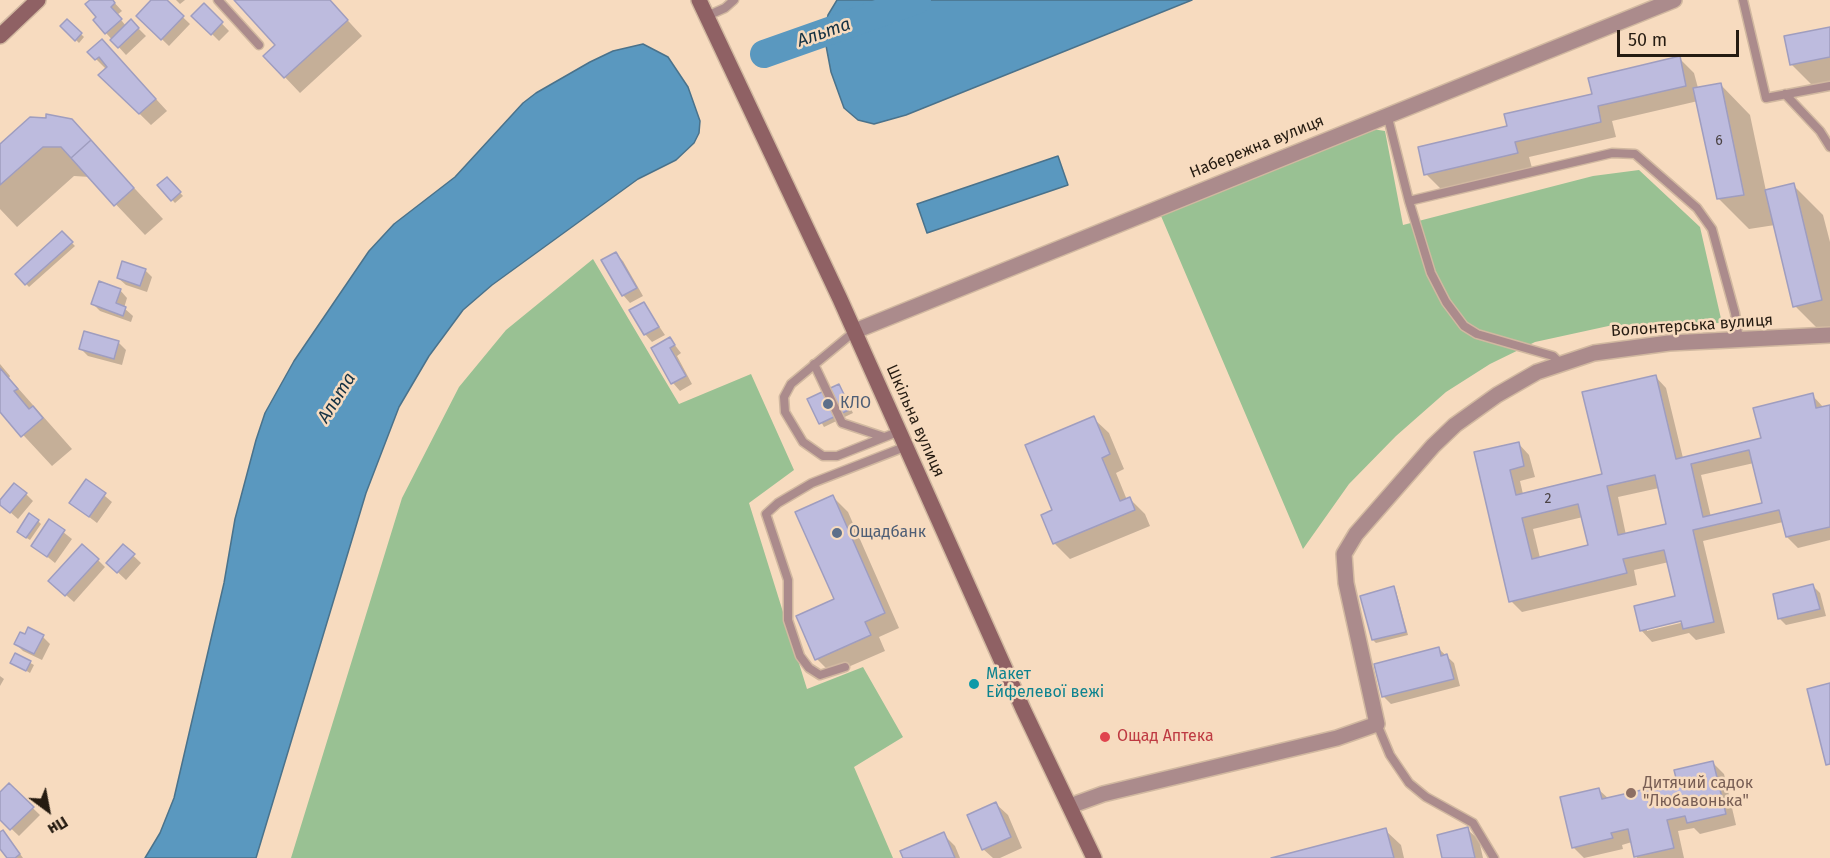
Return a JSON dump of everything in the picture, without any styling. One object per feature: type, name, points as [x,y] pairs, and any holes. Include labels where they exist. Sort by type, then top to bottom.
[{"type":"main road","points":[[0,36],[38,0]]},
{"type":"main road","name":"Шкільна вулиця","points":[[699,0],[855,331],[1018,698],[1094,858]]},
{"type":"street","name":"Набережна вулиця","points":[[855,331],[1387,114],[1674,0]]},
{"type":"street","name":"Волонтерська вулиця","points":[[1377,724],[1343,564],[1348,545],[1391,494],[1455,425],[1507,389],[1560,363],[1631,346],[1830,335]]},
{"type":"street","points":[[1070,807],[1103,794],[1337,738],[1377,724]]},
{"type":"lane","points":[[218,0],[260,45]]},
{"type":"lane","points":[[707,16],[725,8],[734,0]]},
{"type":"lane","points":[[1743,0],[1766,98],[1830,86]]},
{"type":"lane","points":[[1785,94],[1820,131],[1830,147]]},
{"type":"lane","points":[[1387,114],[1409,201],[1431,273],[1446,302],[1464,326],[1477,334],[1553,356],[1560,363]]},
{"type":"lane","points":[[1409,201],[1612,153],[1635,154],[1697,208],[1712,229],[1735,313],[1738,339]]},
{"type":"lane","points":[[855,331],[791,384],[783,403],[785,412],[806,446],[814,452],[831,457],[900,431]]},
{"type":"lane","points":[[814,364],[842,423],[884,438]]},
{"type":"lane","points":[[846,667],[820,675],[809,668],[800,656],[788,620],[788,580],[766,514],[778,503],[812,483],[906,446]]},
{"type":"lane","points":[[1377,724],[1390,755],[1409,783],[1426,797],[1473,823],[1494,858]]},
{"type":"green space","points":[[1372,129],[1385,131],[1403,225],[1593,176],[1639,170],[1700,227],[1722,323],[1613,325],[1535,342],[1490,364],[1446,392],[1396,436],[1349,484],[1303,549],[1161,216]]},
{"type":"green space","points":[[593,259],[679,404],[751,374],[794,470],[749,503],[807,689],[863,667],[903,737],[854,767],[893,858],[291,858],[402,498],[459,387],[506,330]]},
{"type":"water","points":[[837,0],[1192,0],[906,115],[874,124],[858,120],[844,108],[831,72],[824,35],[828,15]]},
{"type":"water","points":[[643,44],[668,57],[688,87],[700,121],[699,133],[694,143],[676,160],[638,179],[492,285],[463,310],[429,356],[399,407],[366,493],[256,858],[145,858],[160,833],[174,798],[224,583],[235,519],[256,440],[265,413],[294,361],[369,251],[394,224],[455,177],[523,103],[590,62],[613,51]]},
{"type":"water","points":[[1058,156],[1068,185],[927,233],[917,204]]},
{"type":"building","points":[[90,0],[113,0],[115,3],[111,7],[122,19],[105,34],[93,20],[96,17],[85,4]]},
{"type":"building","points":[[151,0],[167,0],[184,16],[161,40],[136,16]]},
{"type":"building","points":[[234,0],[330,0],[348,20],[284,78],[263,56],[275,45]]},
{"type":"building","points":[[204,3],[223,22],[211,35],[191,16]]},
{"type":"building","points":[[67,19],[82,33],[75,41],[60,26]]},
{"type":"building","points":[[131,19],[139,28],[118,48],[110,40]]},
{"type":"building","points":[[1830,27],[1830,57],[1790,65],[1784,36]]},
{"type":"building","points":[[102,39],[156,99],[139,114],[98,75],[107,67],[99,57],[95,60],[87,52]]},
{"type":"building","points":[[1680,56],[1686,86],[1598,106],[1601,122],[1515,142],[1518,153],[1424,175],[1418,147],[1507,126],[1504,114],[1592,94],[1588,78]]},
{"type":"building","points":[[1721,83],[1744,195],[1717,199],[1693,88]]},
{"type":"building","points":[[46,114],[72,119],[91,140],[71,158],[61,147],[43,147],[0,185],[0,144],[30,117],[46,118]]},
{"type":"building","points":[[91,140],[134,188],[114,206],[71,158]]},
{"type":"building","points":[[167,177],[181,192],[171,201],[157,185]]},
{"type":"building","points":[[1794,183],[1822,300],[1793,307],[1765,190]]},
{"type":"building","points":[[62,231],[73,242],[25,285],[15,274]]},
{"type":"building","points":[[616,252],[637,288],[622,296],[601,260]]},
{"type":"building","points":[[122,261],[146,269],[140,286],[117,278]]},
{"type":"building","points":[[99,281],[121,289],[116,303],[126,307],[123,316],[91,304]]},
{"type":"building","points":[[644,302],[659,327],[644,335],[629,310]]},
{"type":"building","points":[[84,331],[119,341],[114,359],[79,349]]},
{"type":"building","points":[[670,337],[675,345],[670,348],[686,376],[671,384],[651,348]]},
{"type":"building","points":[[0,368],[18,389],[14,391],[29,409],[33,406],[43,418],[21,437],[0,412]]},
{"type":"building","points":[[1656,375],[1676,459],[1761,438],[1753,408],[1813,393],[1816,408],[1830,405],[1830,527],[1786,537],[1779,510],[1693,530],[1714,622],[1683,629],[1681,621],[1640,631],[1634,606],[1675,596],[1664,550],[1623,559],[1627,573],[1509,602],[1474,452],[1519,442],[1524,466],[1510,470],[1516,495],[1602,474],[1582,392]],"holes":[[[1749,450],[1762,503],[1703,517],[1691,464]],[[1655,475],[1666,524],[1618,535],[1607,486]],[[1578,504],[1588,545],[1532,559],[1522,518]]]},
{"type":"building","points":[[839,384],[851,409],[819,424],[807,399]]},
{"type":"building","points":[[1094,416],[1110,454],[1102,458],[1120,501],[1130,497],[1135,510],[1053,544],[1041,515],[1052,510],[1025,445]]},
{"type":"building","points":[[86,479],[106,493],[89,517],[69,503]]},
{"type":"building","points":[[14,483],[27,493],[10,513],[0,505],[0,500]]},
{"type":"building","points":[[833,495],[885,613],[865,622],[871,635],[815,660],[796,616],[834,599],[795,512]]},
{"type":"building","points":[[29,513],[39,520],[26,538],[17,532]]},
{"type":"building","points":[[49,519],[65,530],[47,557],[31,546]]},
{"type":"building","points":[[82,544],[99,559],[65,596],[48,581]]},
{"type":"building","points":[[123,544],[135,554],[117,573],[106,563]]},
{"type":"building","points":[[1813,584],[1820,609],[1778,619],[1773,594]]},
{"type":"building","points":[[1394,586],[1406,632],[1372,640],[1360,596]]},
{"type":"building","points":[[28,627],[44,635],[34,654],[14,644],[20,632],[25,634]]},
{"type":"building","points":[[1439,647],[1441,656],[1447,654],[1454,679],[1382,697],[1374,664]]},
{"type":"building","points":[[15,653],[31,661],[26,671],[10,663]]},
{"type":"building","points":[[1830,683],[1830,764],[1826,765],[1807,689]]},
{"type":"building","points":[[1713,761],[1726,814],[1687,823],[1685,816],[1667,820],[1674,848],[1634,857],[1628,829],[1611,833],[1613,838],[1572,848],[1560,797],[1599,788],[1602,799],[1677,782],[1674,770]]},
{"type":"building","points":[[9,783],[34,807],[10,830],[0,820],[0,792]]},
{"type":"building","points":[[996,802],[1011,837],[982,850],[967,815]]},
{"type":"building","points":[[1468,827],[1475,858],[1442,858],[1437,835]]},
{"type":"building","points":[[1386,828],[1394,858],[1271,858]]},
{"type":"building","points":[[3,830],[20,854],[15,858],[7,858],[0,849],[0,832]]},
{"type":"building","points":[[944,832],[955,858],[903,858],[900,851]]},
{"type":"waterway","name":"Альта","points":[[764,54],[917,0]]},
{"type":"place","name":"КЛО","points":[[828,404]]},
{"type":"place","name":"Ощадбанк","points":[[837,533]]},
{"type":"place","name":"Макет Ейфелевої вежі","points":[[974,684]]},
{"type":"place","name":"Ощад Аптека","points":[[1105,737]]},
{"type":"place","name":"Дитячий садок \"Любавонька\"","points":[[1631,793]]}]
